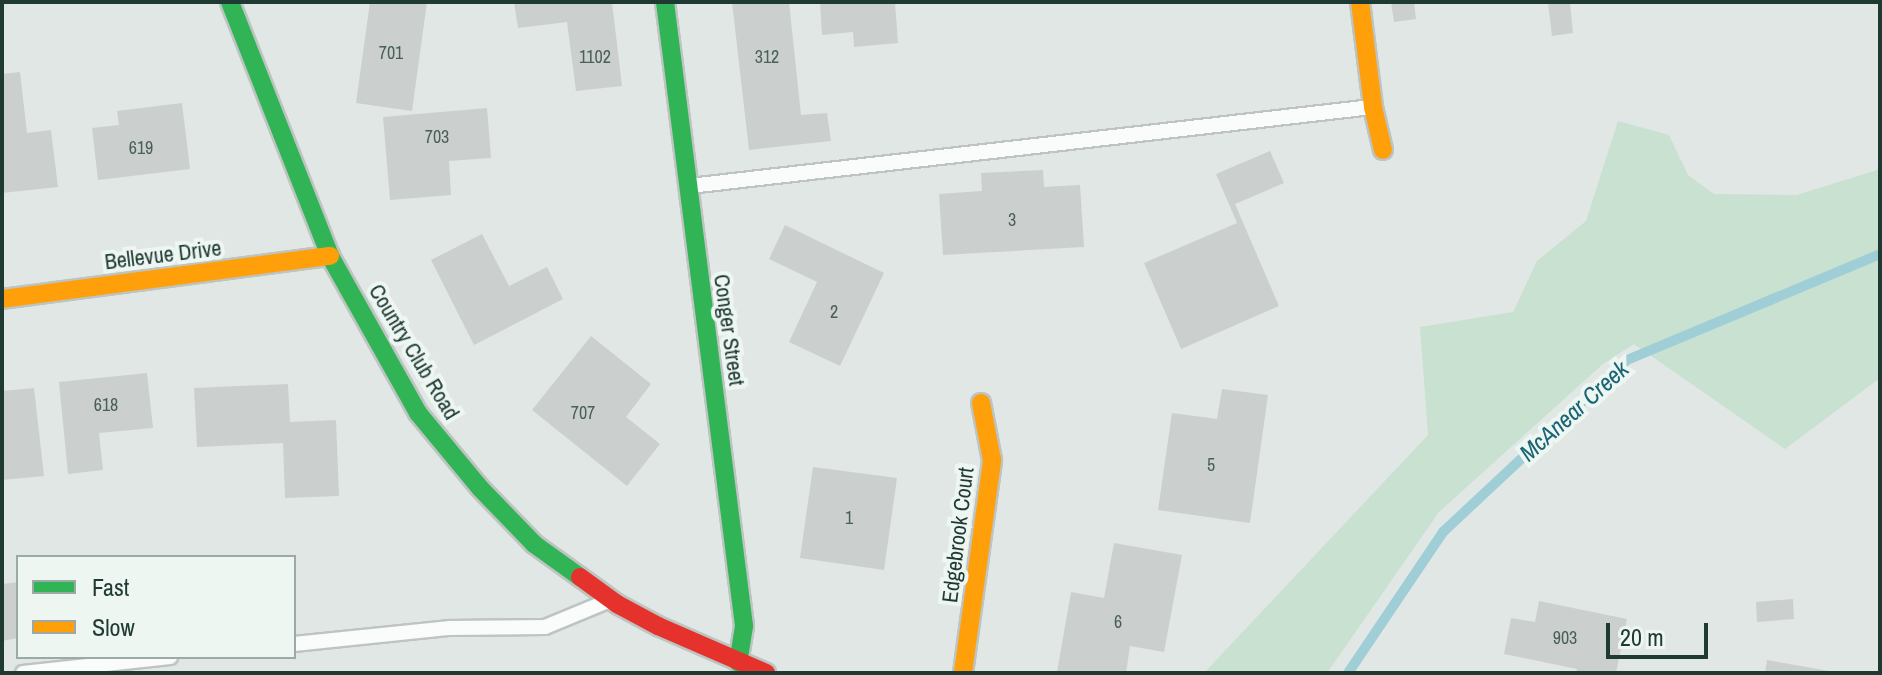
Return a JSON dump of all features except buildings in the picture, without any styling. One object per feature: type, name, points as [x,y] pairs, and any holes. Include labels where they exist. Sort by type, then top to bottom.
[{"type":"street","name":"Country Club Road","points":[[230,2],[330,256],[418,413],[480,488],[534,544],[611,599],[658,626],[766,673]]},
{"type":"street","name":"Conger Street","points":[[665,2],[686,187],[744,626],[738,663]]},
{"type":"street","points":[[1360,2],[1373,107],[1383,150]]},
{"type":"street","name":"Bellevue Drive","points":[[2,299],[330,256]]},
{"type":"street","name":"Edgebrook Court","points":[[963,673],[983,545],[992,460],[981,403]]},
{"type":"lane","points":[[686,187],[1373,107]]},
{"type":"lane","points":[[296,644],[450,628],[545,627],[611,599]]},
{"type":"lane","points":[[23,673],[152,659]]},
{"type":"green space","points":[[1618,121],[1669,135],[1688,175],[1714,194],[1797,195],[1880,169],[1880,378],[1785,449],[1634,344],[1603,364],[1439,512],[1327,673],[1204,673],[1428,435],[1420,327],[1513,312],[1537,261],[1586,221]]},
{"type":"waterway","name":"McAnear Creek","points":[[1348,673],[1443,532],[1627,360],[1880,254]]},
{"type":"traffic: fast","points":[[230,2],[330,256],[418,413],[480,488],[534,544],[580,577]]},
{"type":"traffic: fast","points":[[665,2],[744,626],[738,663]]},
{"type":"traffic: slow","points":[[1360,2],[1373,107],[1383,150]]},
{"type":"traffic: slow","points":[[2,299],[330,256]]},
{"type":"traffic: slow","points":[[963,673],[992,460],[981,403]]},
{"type":"traffic: jam","points":[[580,577],[617,604],[658,626],[766,673]]}]
